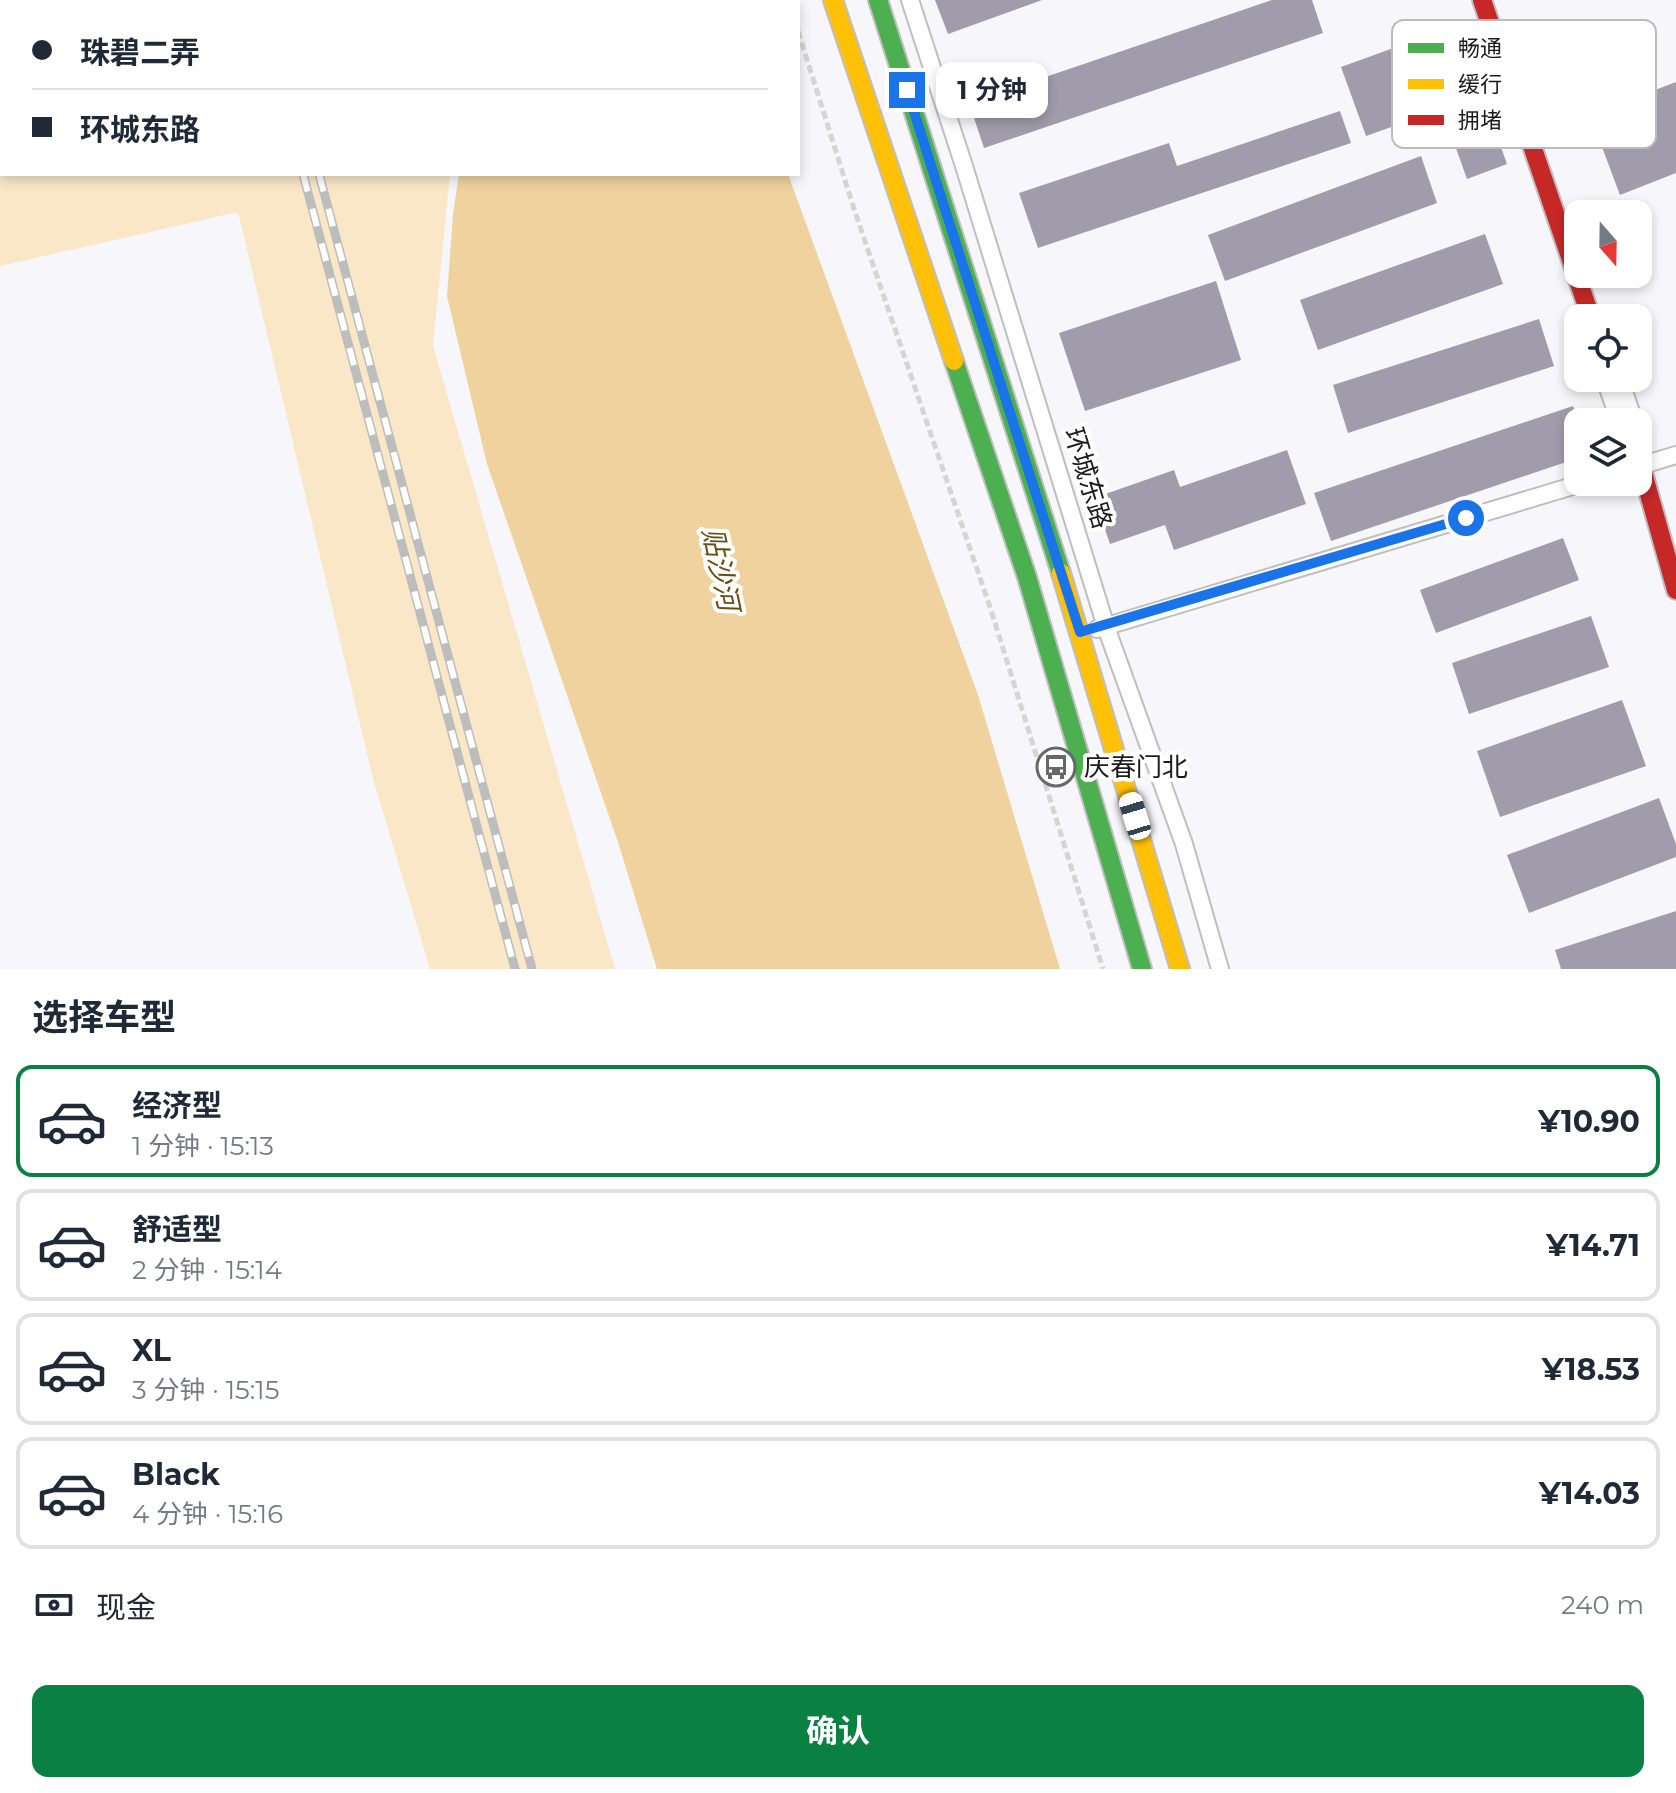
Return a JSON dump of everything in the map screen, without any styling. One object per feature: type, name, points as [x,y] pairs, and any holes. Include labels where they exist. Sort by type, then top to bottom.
[{"type":"main road","points":[[833,0],[1027,577],[1142,969]]},
{"type":"main road","name":"环城东路","points":[[878,0],[1080,632],[1180,969]]},
{"type":"main road","points":[[1482,0],[1489,20]]},
{"type":"main road","points":[[1533,148],[1586,304]]},
{"type":"main road","points":[[1649,496],[1676,590]]},
{"type":"lane","name":"环城东路","points":[[910,0],[1106,627],[1184,844],[1220,969]]},
{"type":"lane","points":[[1652,460],[1676,455]]},
{"type":"lane","points":[[1080,632],[1106,627],[1564,489]]},
{"type":"path","points":[[800,37],[855,212],[991,610],[1103,969]]},
{"type":"shaded area","points":[[0,176],[450,176],[433,346],[615,969],[430,969],[373,779],[238,212],[0,266]]},
{"type":"water","name":"贴沙河","points":[[459,176],[789,176],[978,695],[1060,969],[657,969],[618,842],[487,464],[447,296]]},
{"type":"building","points":[[935,0],[1042,0],[948,34]]},
{"type":"building","points":[[1272,0],[1312,0],[1323,33],[984,148],[969,103]]},
{"type":"building","points":[[1392,49],[1392,127],[1366,136],[1341,67]]},
{"type":"building","points":[[1676,82],[1676,173],[1620,195],[1602,148],[1656,148],[1656,90]]},
{"type":"building","points":[[1340,111],[1351,143],[1038,248],[1019,193],[1169,143],[1177,166]]},
{"type":"building","points":[[1456,148],[1501,148],[1507,164],[1467,179]]},
{"type":"building","points":[[1421,156],[1437,203],[1225,281],[1208,235]]},
{"type":"building","points":[[1485,234],[1503,284],[1318,350],[1300,300]]},
{"type":"building","points":[[1216,281],[1241,360],[1085,411],[1059,333]]},
{"type":"building","points":[[1539,319],[1554,366],[1348,433],[1333,385]]},
{"type":"building","points":[[1564,409],[1564,463],[1331,541],[1314,493]]},
{"type":"building","points":[[1287,450],[1306,504],[1174,550],[1165,525],[1110,544],[1094,498],[1174,470],[1180,487]]},
{"type":"building","points":[[1563,538],[1579,580],[1436,633],[1420,590]]},
{"type":"building","points":[[1591,616],[1609,667],[1469,714],[1452,663]]},
{"type":"building","points":[[1622,700],[1646,766],[1500,817],[1477,751]]},
{"type":"building","points":[[1659,798],[1676,844],[1676,857],[1529,913],[1507,855]]},
{"type":"building","points":[[1676,911],[1676,969],[1561,969],[1555,950]]},
{"type":"railway","points":[[304,176],[515,969]]},
{"type":"railway","points":[[320,176],[532,969]]},
{"type":"traffic: fast","points":[[878,0],[1061,573]]},
{"type":"traffic: fast","points":[[954,361],[1027,577],[1142,969]]},
{"type":"traffic: slow","points":[[833,0],[954,361]]},
{"type":"traffic: slow","points":[[1061,573],[1180,969]]},
{"type":"traffic: jam","points":[[1482,0],[1489,20]]},
{"type":"traffic: jam","points":[[1533,148],[1586,304]]},
{"type":"traffic: jam","points":[[1650,496],[1676,590]]},
{"type":"place","name":"庆春门北","points":[[1056,767]]},
{"type":"route","points":[[907,90],[1080,632],[1106,627],[1466,518]]}]
